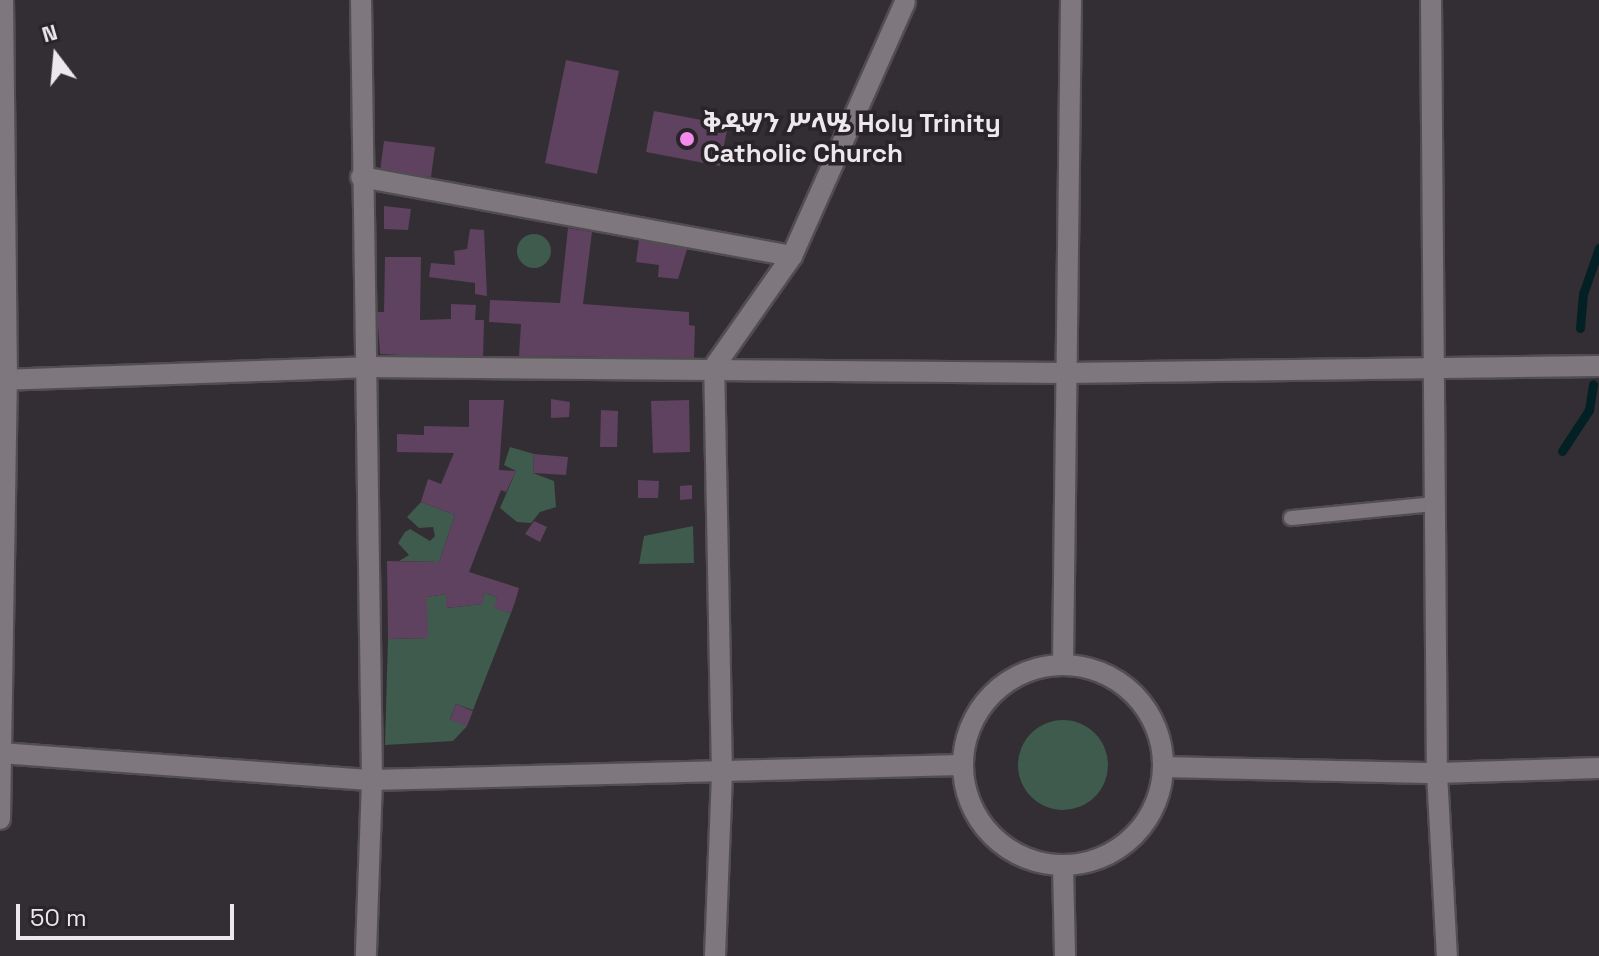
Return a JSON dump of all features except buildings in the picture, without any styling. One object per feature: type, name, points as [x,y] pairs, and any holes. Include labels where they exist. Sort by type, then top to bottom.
[{"type":"street","points":[[0,819],[3,0]]},
{"type":"street","points":[[361,0],[361,177],[372,780],[366,956]]},
{"type":"street","points":[[1063,664],[1071,0]]},
{"type":"street","points":[[1431,0],[1431,364],[1437,773],[1447,956]]},
{"type":"street","points":[[715,956],[722,775],[714,367],[792,256],[905,2]]},
{"type":"street","points":[[361,177],[792,256]]},
{"type":"street","points":[[3,380],[366,367],[714,367],[1065,373],[1431,364],[1599,366]]},
{"type":"street","points":[[1063,664],[1094,669],[1123,683],[1145,706],[1160,734],[1163,767],[1159,796],[1145,825],[1122,847],[1094,861],[1063,866],[1031,861],[992,836],[967,796],[961,765],[967,734],[981,706],[1003,684],[1032,669],[1063,664]]},
{"type":"street","points":[[0,753],[372,780],[722,775],[961,765]]},
{"type":"street","points":[[1163,767],[1437,773],[1599,768]]},
{"type":"street","points":[[1063,866],[1065,956]]},
{"type":"lane","points":[[1291,518],[1433,504]]},
{"type":"green space","points":[[534,234],[546,239],[551,251],[546,263],[534,268],[522,263],[517,251],[522,239]]},
{"type":"green space","points":[[510,447],[534,454],[533,473],[554,481],[556,507],[540,512],[531,523],[517,522],[500,508],[516,471],[504,465]]},
{"type":"green space","points":[[421,502],[455,515],[439,562],[399,561],[409,555],[398,543],[405,532],[410,529],[430,541],[435,536],[433,527],[419,528],[407,517]]},
{"type":"green space","points":[[693,526],[694,563],[639,564],[644,536]]},
{"type":"green space","points":[[484,593],[497,597],[495,608],[511,613],[473,710],[456,704],[450,719],[467,726],[453,741],[385,745],[388,639],[427,638],[427,597],[446,594],[447,608],[482,604]]},
{"type":"green space","points":[[1063,720],[1080,724],[1095,733],[1104,748],[1108,765],[1104,782],[1095,797],[1080,806],[1063,810],[1046,806],[1031,797],[1022,782],[1018,765],[1022,748],[1031,733],[1046,724]]},
{"type":"waterway","points":[[1580,328],[1583,294],[1599,248]]},
{"type":"waterway","points":[[1562,451],[1589,410],[1593,384]]},
{"type":"place","name":"ቅዱሣን ሥላሤ Holy Trinity Catholic Church","points":[[687,139]]}]
